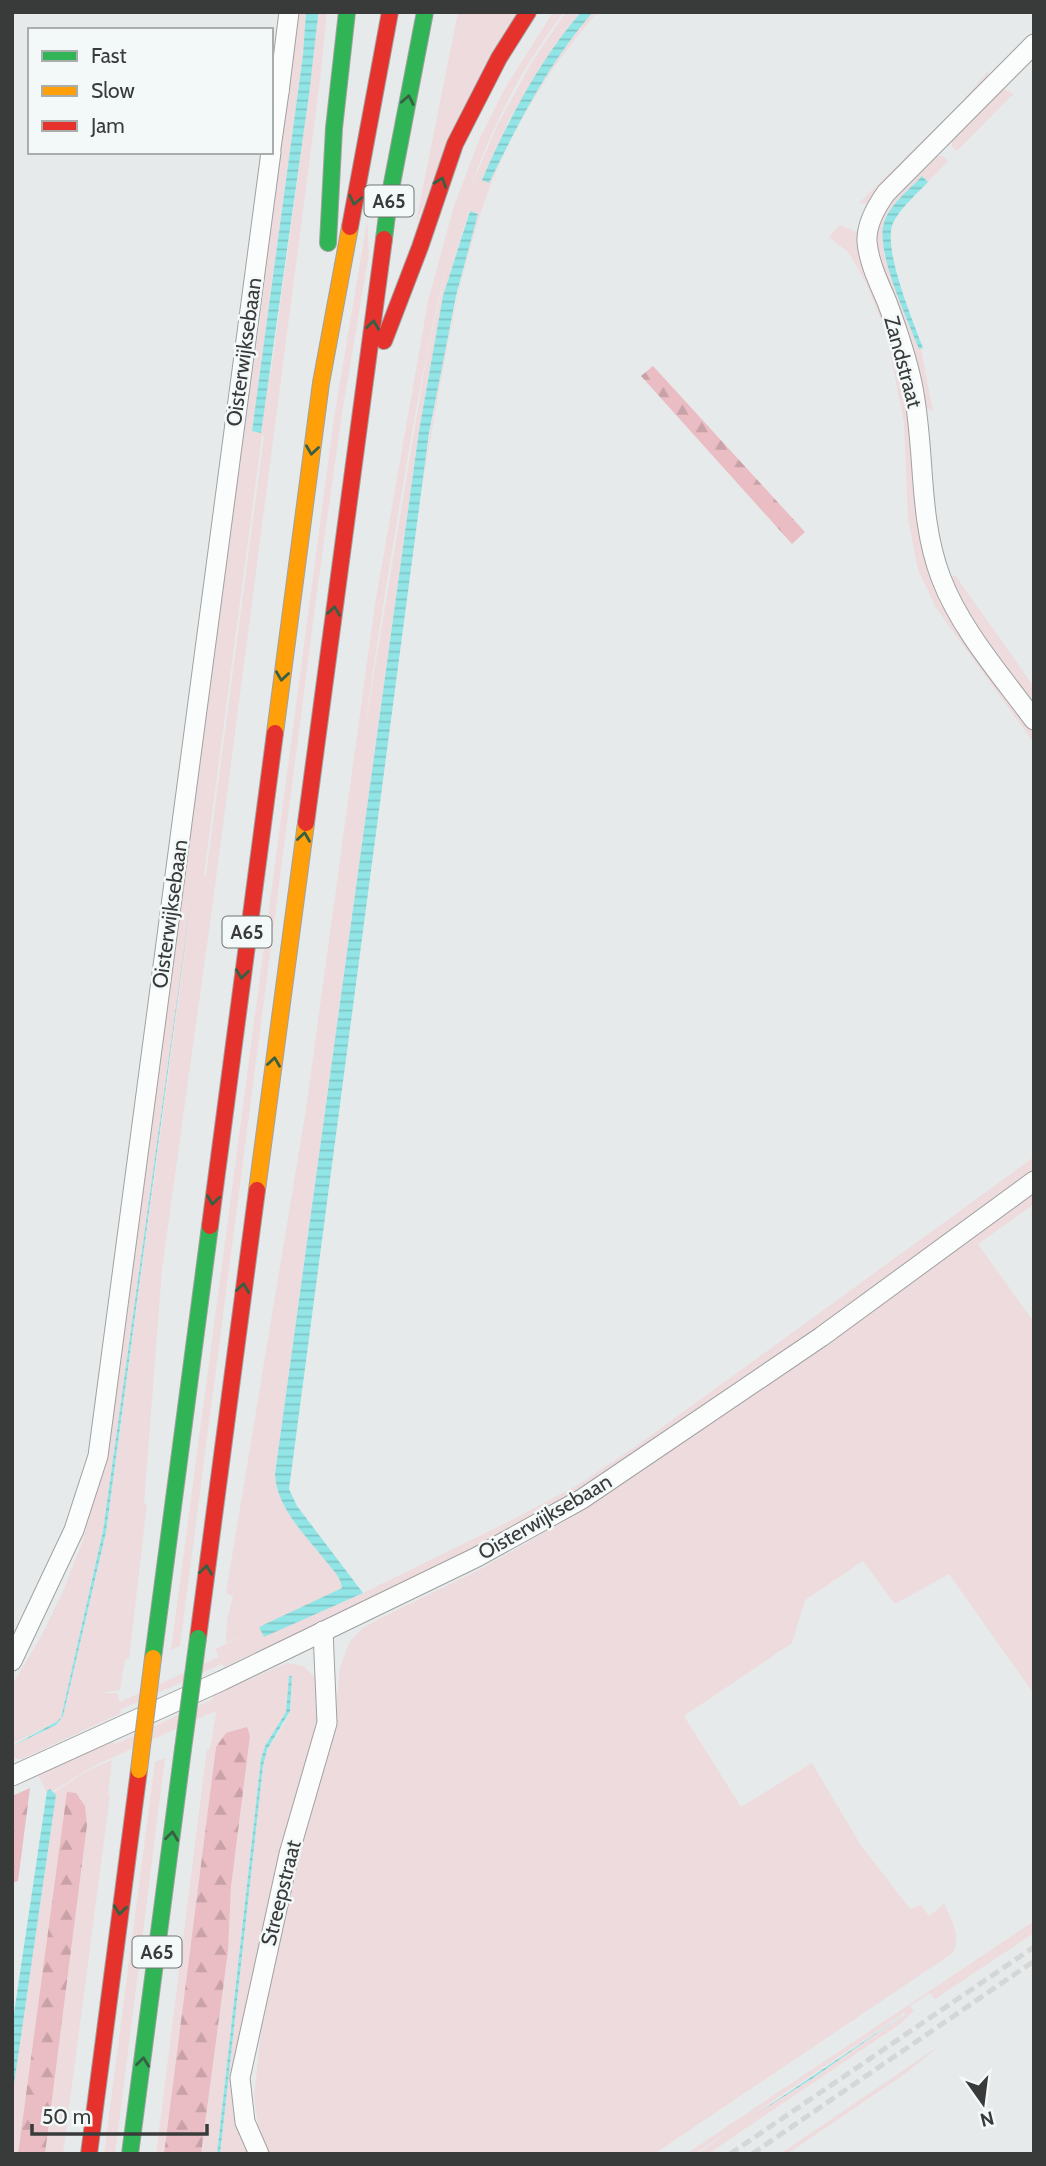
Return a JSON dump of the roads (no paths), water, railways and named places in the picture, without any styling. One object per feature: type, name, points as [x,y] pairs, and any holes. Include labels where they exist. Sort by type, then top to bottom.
[{"type":"highway","name":"A65","points":[[321,383],[334,128],[347,12]]},
{"type":"highway","name":"A65","points":[[89,2154],[321,383],[390,12]]},
{"type":"highway","name":"A65","points":[[131,2154],[389,199],[425,12]]},
{"type":"highway","name":"A65","points":[[364,392],[420,247],[455,144],[488,77],[528,12]]},
{"type":"street","points":[[275,95],[289,12]]},
{"type":"street","name":"Zandstraat","points":[[1034,44],[886,193],[873,213],[867,239],[872,265],[899,334],[913,386],[919,423],[925,516],[941,579],[973,637],[1034,720]]},
{"type":"street","name":"Oisterwijksebaan","points":[[273,122],[275,95]]},
{"type":"street","name":"Oisterwijksebaan","points":[[12,1661],[74,1530],[98,1456],[270,154]]},
{"type":"street","name":"Oisterwijksebaan","points":[[12,1776],[221,1681],[477,1557],[582,1499],[821,1337],[1034,1181]]},
{"type":"street","name":"Streepstraat","points":[[259,2154],[245,2122],[240,2078],[289,1854],[327,1723],[323,1631]]},
{"type":"water","points":[[306,12],[318,12],[318,16],[261,433],[252,431],[303,55]]},
{"type":"water","points":[[581,12],[593,12],[548,73],[489,183],[482,180],[525,93],[551,51]]},
{"type":"water","points":[[922,176],[928,182],[900,212],[893,223],[891,234],[900,285],[923,348],[919,349],[888,268],[882,235],[884,223],[891,210]]},
{"type":"water","points":[[470,211],[478,214],[456,296],[429,433],[289,1489],[297,1506],[363,1593],[264,1637],[259,1627],[342,1588],[336,1573],[286,1509],[275,1474],[419,431],[443,296]]},
{"type":"water","points":[[193,885],[106,1532],[63,1716],[56,1725],[12,1746],[61,1718],[103,1531]]},
{"type":"water","points":[[289,1676],[292,1676],[290,1711],[267,1750],[263,1766],[220,2154],[217,2154],[261,1759],[265,1746],[286,1712]]},
{"type":"water","points":[[50,1789],[56,1795],[12,2098],[12,2027],[47,1791]]},
{"type":"water","points":[[906,2013],[813,2078],[752,2117]]},
{"type":"railway","points":[[730,2154],[1034,1947]]},
{"type":"railway","points":[[752,2154],[1034,1961]]}]
